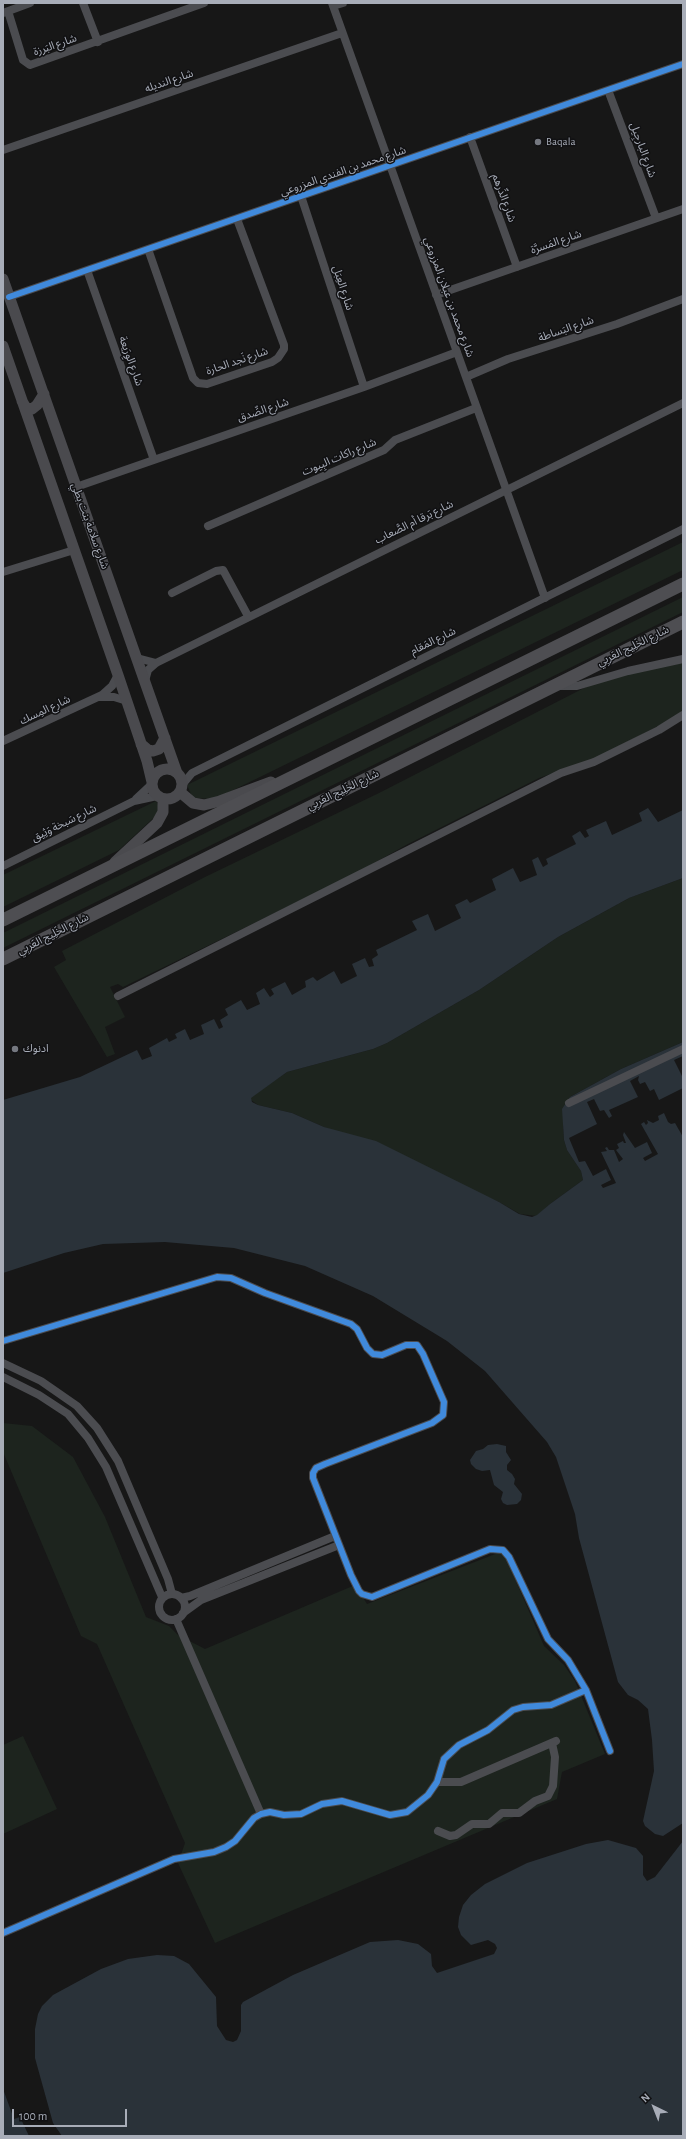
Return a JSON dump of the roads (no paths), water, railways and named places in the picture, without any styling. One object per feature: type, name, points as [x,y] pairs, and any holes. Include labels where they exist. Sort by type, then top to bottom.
[{"type":"highway","points":[[3,920],[683,584]]},
{"type":"highway","name":"شارع الخَلِيج العَربِي","points":[[3,959],[683,622]]},
{"type":"main road","name":"شارع سلامة بنت بطي","points":[[3,279],[178,774]]},
{"type":"main road","name":"شارع سلامة بنت بطي","points":[[3,346],[127,701],[152,783]]},
{"type":"main road","points":[[22,401],[26,408],[32,409],[37,405],[44,394]]},
{"type":"main road","points":[[141,744],[148,750],[153,751],[158,749],[164,738]]},
{"type":"main road","points":[[109,868],[157,823],[163,812],[160,798],[152,783],[155,774],[162,770],[170,769],[178,774],[181,789],[193,803],[204,805],[220,801],[277,780],[289,780]]},
{"type":"main road","points":[[160,798],[169,800],[181,789]]},
{"type":"street","points":[[6,12],[30,3]]},
{"type":"street","points":[[84,3],[98,42]]},
{"type":"street","name":"شارع البَرزة","points":[[6,12],[23,60],[27,64],[33,65],[204,3]]},
{"type":"street","points":[[332,5],[342,3]]},
{"type":"street","name":"شارع محمد بن عبلان المزروعي","points":[[332,5],[545,598]]},
{"type":"street","name":"شارع النديله","points":[[3,150],[342,33]]},
{"type":"street","name":"شارع محمد بن الفندي المزروعي","points":[[9,297],[683,64]]},
{"type":"street","name":"شارع البارجِيل","points":[[608,90],[656,218]]},
{"type":"street","name":"شارع الدِّرهم","points":[[470,137],[517,267]]},
{"type":"street","name":"شارع العِبَل","points":[[301,196],[364,387]]},
{"type":"street","name":"شارع المَسرَّة","points":[[436,295],[683,209]]},
{"type":"street","name":"شارع نَجد الحارة","points":[[148,249],[193,378],[198,383],[207,384],[272,362],[278,358],[284,349],[284,345],[238,219]]},
{"type":"street","name":"شارع الوِرَيعة","points":[[87,270],[154,460]]},
{"type":"street","name":"شارع البَساطة","points":[[466,377],[508,359],[555,345],[683,299]]},
{"type":"street","name":"شارع الصِّدق","points":[[76,487],[364,387],[456,352]]},
{"type":"street","name":"شارع بَرقا أم الصَّعاب","points":[[145,681],[148,670],[156,663],[248,616],[683,403]]},
{"type":"street","name":"شارع راكات البِيوت","points":[[208,526],[384,450],[395,440],[476,408]]},
{"type":"street","name":"شارع المَقام","points":[[178,774],[192,773],[683,529]]},
{"type":"street","points":[[3,572],[74,550]]},
{"type":"street","points":[[172,592],[216,571],[223,570],[248,616]]},
{"type":"street","points":[[137,658],[156,663]]},
{"type":"street","points":[[554,686],[577,686],[628,671],[683,659]]},
{"type":"street","name":"شارع المِسك","points":[[3,741],[97,698],[107,691],[118,675]]},
{"type":"street","name":"شارع المِسك","points":[[97,698],[114,696],[127,701]]},
{"type":"street","points":[[118,996],[561,774],[594,762],[659,730],[683,715]]},
{"type":"street","name":"شارع المَقام","points":[[181,789],[192,773]]},
{"type":"street","name":"شارع سَبخة وَثِيق","points":[[3,866],[134,801],[152,783]]},
{"type":"street","name":"شارع سَبخة وَثِيق","points":[[134,801],[160,798]]},
{"type":"street","points":[[569,1103],[683,1049]]},
{"type":"street","points":[[3,1341],[216,1277],[231,1278],[265,1293],[351,1324],[357,1329],[367,1348],[373,1354],[382,1355],[406,1345],[417,1345],[423,1354],[444,1402],[443,1415],[432,1424],[316,1468],[313,1478],[335,1536],[359,1591],[369,1597],[490,1549],[503,1550],[509,1557],[548,1639],[568,1660],[586,1690],[610,1751]]},
{"type":"street","points":[[3,1363],[41,1381],[77,1406],[97,1428],[118,1461],[168,1579],[172,1594]]},
{"type":"street","points":[[3,1377],[40,1395],[68,1414],[88,1438],[106,1466],[162,1597],[158,1607],[166,1619],[176,1619],[201,1600],[339,1545]]},
{"type":"street","points":[[162,1597],[172,1594],[181,1598],[190,1596],[335,1536]]},
{"type":"street","points":[[181,1598],[185,1608],[183,1613]]},
{"type":"street","points":[[176,1619],[261,1814]]},
{"type":"street","points":[[3,1933],[174,1859],[214,1852],[226,1847],[235,1841],[254,1818],[261,1814],[270,1812],[284,1815],[301,1814],[322,1804],[342,1801],[384,1814],[400,1814],[416,1807],[428,1795],[437,1782],[442,1764],[450,1751],[488,1730],[513,1710],[523,1707],[551,1705],[586,1690]]},
{"type":"street","points":[[437,1782],[461,1782],[554,1742],[555,1757],[553,1786],[548,1796],[535,1801],[519,1813],[502,1813],[489,1824],[472,1824],[456,1835],[450,1836],[438,1831]]},
{"type":"place","name":"Baqala","points":[[538,142]]},
{"type":"place","name":"ادنوك","points":[[15,1049]]}]
